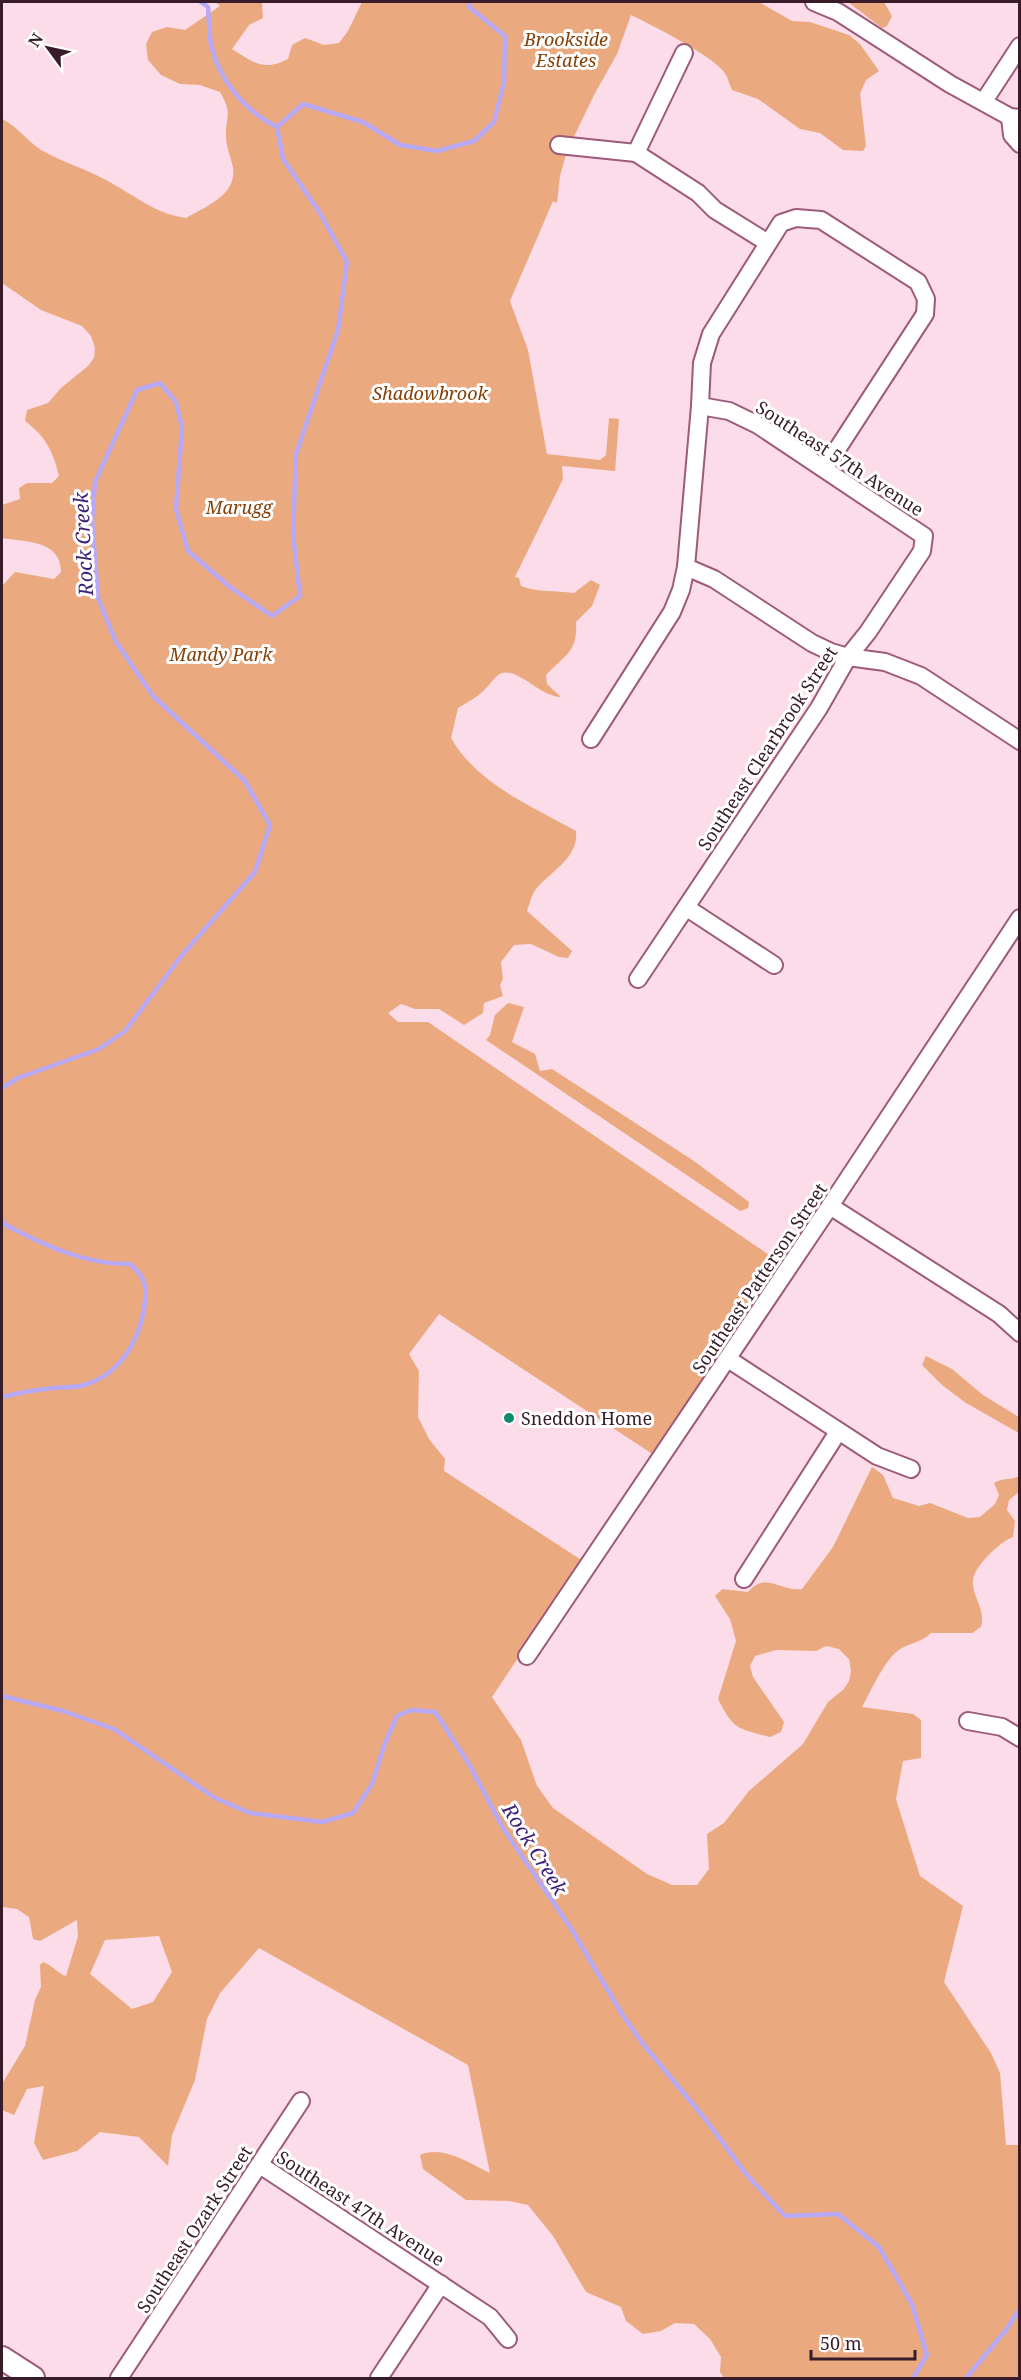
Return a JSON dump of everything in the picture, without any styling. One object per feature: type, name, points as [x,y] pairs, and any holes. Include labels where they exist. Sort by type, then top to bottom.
[{"type":"main road","points":[[2,2358],[33,2379]]},
{"type":"street","points":[[814,2],[838,12],[950,84],[1015,118],[1012,135],[1020,144]]},
{"type":"street","points":[[984,101],[1020,46]]},
{"type":"street","points":[[636,153],[684,53]]},
{"type":"street","points":[[559,145],[636,153],[698,193],[715,210],[768,243]]},
{"type":"street","points":[[591,739],[672,612],[681,590],[686,567],[702,363],[711,334],[781,223],[796,219],[821,220],[918,282],[926,299],[925,314],[825,468]]},
{"type":"street","name":"Southeast 57th Avenue","points":[[700,406],[729,411],[758,425],[924,536]]},
{"type":"street","name":"Southeast Clearbrook Street","points":[[638,979],[819,708],[848,657],[868,632],[922,550],[924,536]]},
{"type":"street","points":[[686,567],[714,579],[831,652],[848,657],[885,662],[921,676],[1020,741]]},
{"type":"street","points":[[687,908],[774,965]]},
{"type":"street","name":"Southeast Patterson Street","points":[[527,1656],[728,1359],[1020,918]]},
{"type":"street","points":[[830,1206],[999,1314],[1020,1333]]},
{"type":"street","points":[[728,1359],[877,1456],[911,1469]]},
{"type":"street","points":[[744,1579],[838,1432]]},
{"type":"street","points":[[968,1721],[1002,1726],[1020,1738]]},
{"type":"street","name":"Southeast Ozark Street","points":[[119,2379],[301,2101]]},
{"type":"street","name":"Southeast 47th Avenue","points":[[260,2165],[490,2317],[508,2339]]},
{"type":"street","points":[[379,2379],[441,2284]]},
{"type":"green space","points":[[215,2],[262,2],[263,18],[249,25],[232,49],[258,64],[272,65],[288,59],[292,45],[305,38],[324,45],[339,43],[348,31],[362,2],[759,2],[792,21],[810,22],[849,35],[860,44],[879,71],[866,80],[860,94],[866,146],[863,151],[843,150],[820,133],[800,129],[758,99],[732,90],[724,72],[707,57],[631,15],[617,54],[567,151],[560,176],[557,203],[553,201],[510,301],[528,350],[547,454],[600,460],[606,455],[609,418],[619,419],[615,471],[562,466],[563,479],[515,577],[519,578],[521,586],[541,590],[574,593],[591,580],[600,585],[592,606],[576,622],[575,640],[569,652],[546,675],[547,684],[561,697],[546,693],[515,675],[502,673],[478,696],[458,708],[451,738],[462,754],[490,781],[524,803],[576,831],[576,841],[569,856],[536,889],[527,911],[572,951],[568,958],[559,957],[531,944],[514,945],[501,962],[503,979],[500,985],[503,996],[484,1003],[483,1013],[464,1025],[439,1009],[415,1009],[401,1004],[388,1013],[398,1022],[428,1022],[769,1255],[777,1270],[654,1455],[439,1314],[409,1354],[419,1371],[418,1417],[429,1439],[445,1459],[444,1471],[583,1561],[492,1697],[521,1740],[537,1786],[553,1808],[647,1874],[672,1885],[697,1885],[709,1869],[707,1834],[724,1823],[749,1791],[803,1744],[828,1702],[844,1689],[851,1671],[849,1659],[839,1649],[826,1646],[816,1651],[776,1650],[755,1656],[750,1666],[753,1677],[784,1722],[781,1732],[770,1737],[737,1726],[728,1717],[718,1699],[736,1641],[730,1619],[715,1596],[722,1589],[748,1592],[761,1583],[802,1589],[833,1547],[872,1467],[883,1475],[893,1498],[919,1506],[930,1503],[968,1518],[980,1517],[995,1504],[999,1495],[994,1483],[1019,1476],[1019,1492],[1009,1500],[1007,1510],[1015,1521],[1013,1537],[989,1555],[974,1575],[973,1587],[982,1614],[981,1627],[972,1633],[931,1633],[896,1652],[874,1683],[862,1707],[913,1714],[921,1720],[921,1758],[903,1761],[896,1799],[920,1876],[963,1906],[944,1982],[991,2053],[1000,2073],[1006,2145],[1019,2145],[1019,2378],[724,2378],[720,2372],[721,2357],[710,2339],[694,2324],[675,2323],[661,2331],[643,2334],[626,2321],[621,2307],[586,2292],[553,2236],[528,2205],[509,2201],[466,2200],[423,2169],[420,2155],[438,2152],[456,2156],[490,2173],[468,2065],[259,1948],[220,1993],[207,2019],[195,2080],[172,2135],[168,2166],[139,2137],[100,2132],[77,2151],[43,2160],[34,2143],[44,2086],[27,2089],[14,2115],[2,2110],[2,2084],[25,2046],[35,2000],[41,1987],[40,1965],[43,1962],[46,1963],[66,1976],[78,1936],[77,1920],[40,1941],[33,1939],[29,1917],[17,1909],[2,1907],[2,586],[15,572],[54,579],[61,572],[55,554],[49,548],[31,542],[2,538],[2,505],[20,499],[19,488],[27,483],[52,483],[59,476],[48,445],[25,421],[27,410],[48,403],[61,388],[88,366],[94,358],[95,348],[91,336],[82,326],[41,310],[2,283],[2,119],[41,150],[118,186],[155,208],[186,218],[218,199],[230,186],[233,168],[226,140],[228,110],[220,92],[200,85],[180,84],[161,75],[148,60],[146,44],[152,32],[167,27],[185,30],[220,6]],"holes":[[[159,1936],[172,1972],[153,2002],[132,2009],[90,1974],[105,1940]]]},
{"type":"green space","points":[[848,2],[884,2],[892,16],[887,26],[882,28]]},
{"type":"green space","points":[[508,1003],[524,1007],[512,1042],[535,1054],[540,1071],[552,1069],[694,1161],[749,1202],[748,1208],[740,1211],[486,1040],[490,1035],[495,1015]]},
{"type":"green space","points":[[926,1356],[952,1369],[983,1395],[1019,1417],[1019,1433],[966,1403],[942,1385],[922,1365]]},
{"type":"waterway","points":[[201,2],[208,7],[211,45],[227,82],[244,103],[277,127]]},
{"type":"waterway","name":"Rock Creek","points":[[277,127],[303,104],[363,122],[400,145],[437,151],[474,141],[494,122],[504,82],[505,36],[469,7],[469,2]]},
{"type":"waterway","name":"Rock Creek","points":[[2,1088],[18,1078],[99,1049],[125,1031],[182,955],[255,872],[270,825],[245,781],[153,696],[116,642],[98,598],[92,521],[95,482],[137,390],[160,383],[176,402],[182,427],[176,509],[188,551],[230,587],[272,616],[300,596],[293,534],[296,454],[338,330],[347,262],[320,213],[283,159],[277,127]]},
{"type":"waterway","name":"Rock Creek","points":[[2,1220],[4,1224],[19,1232],[65,1252],[97,1261],[130,1264],[143,1279],[145,1296],[141,1322],[132,1345],[117,1366],[107,1374],[80,1386],[52,1388],[2,1397]]},
{"type":"waterway","name":"Rock Creek","points":[[2,1696],[63,1711],[114,1729],[215,1798],[250,1813],[322,1822],[353,1813],[372,1784],[385,1743],[397,1716],[411,1710],[435,1712],[469,1764],[503,1828],[572,1930],[622,2014],[746,2174],[785,2216],[838,2214],[879,2247],[912,2304],[927,2355],[913,2378]]},
{"type":"waterway","points":[[966,2378],[1006,2330],[1020,2308]]},
{"type":"place","name":"Sneddon Home","points":[[509,1418]]},
{"type":"park label","name":"Brookside Estates","points":[[566,49]]},
{"type":"park label","name":"Shadowbrook","points":[[430,393]]},
{"type":"park label","name":"Marugg","points":[[239,507]]},
{"type":"park label","name":"Mandy Park","points":[[221,654]]}]
